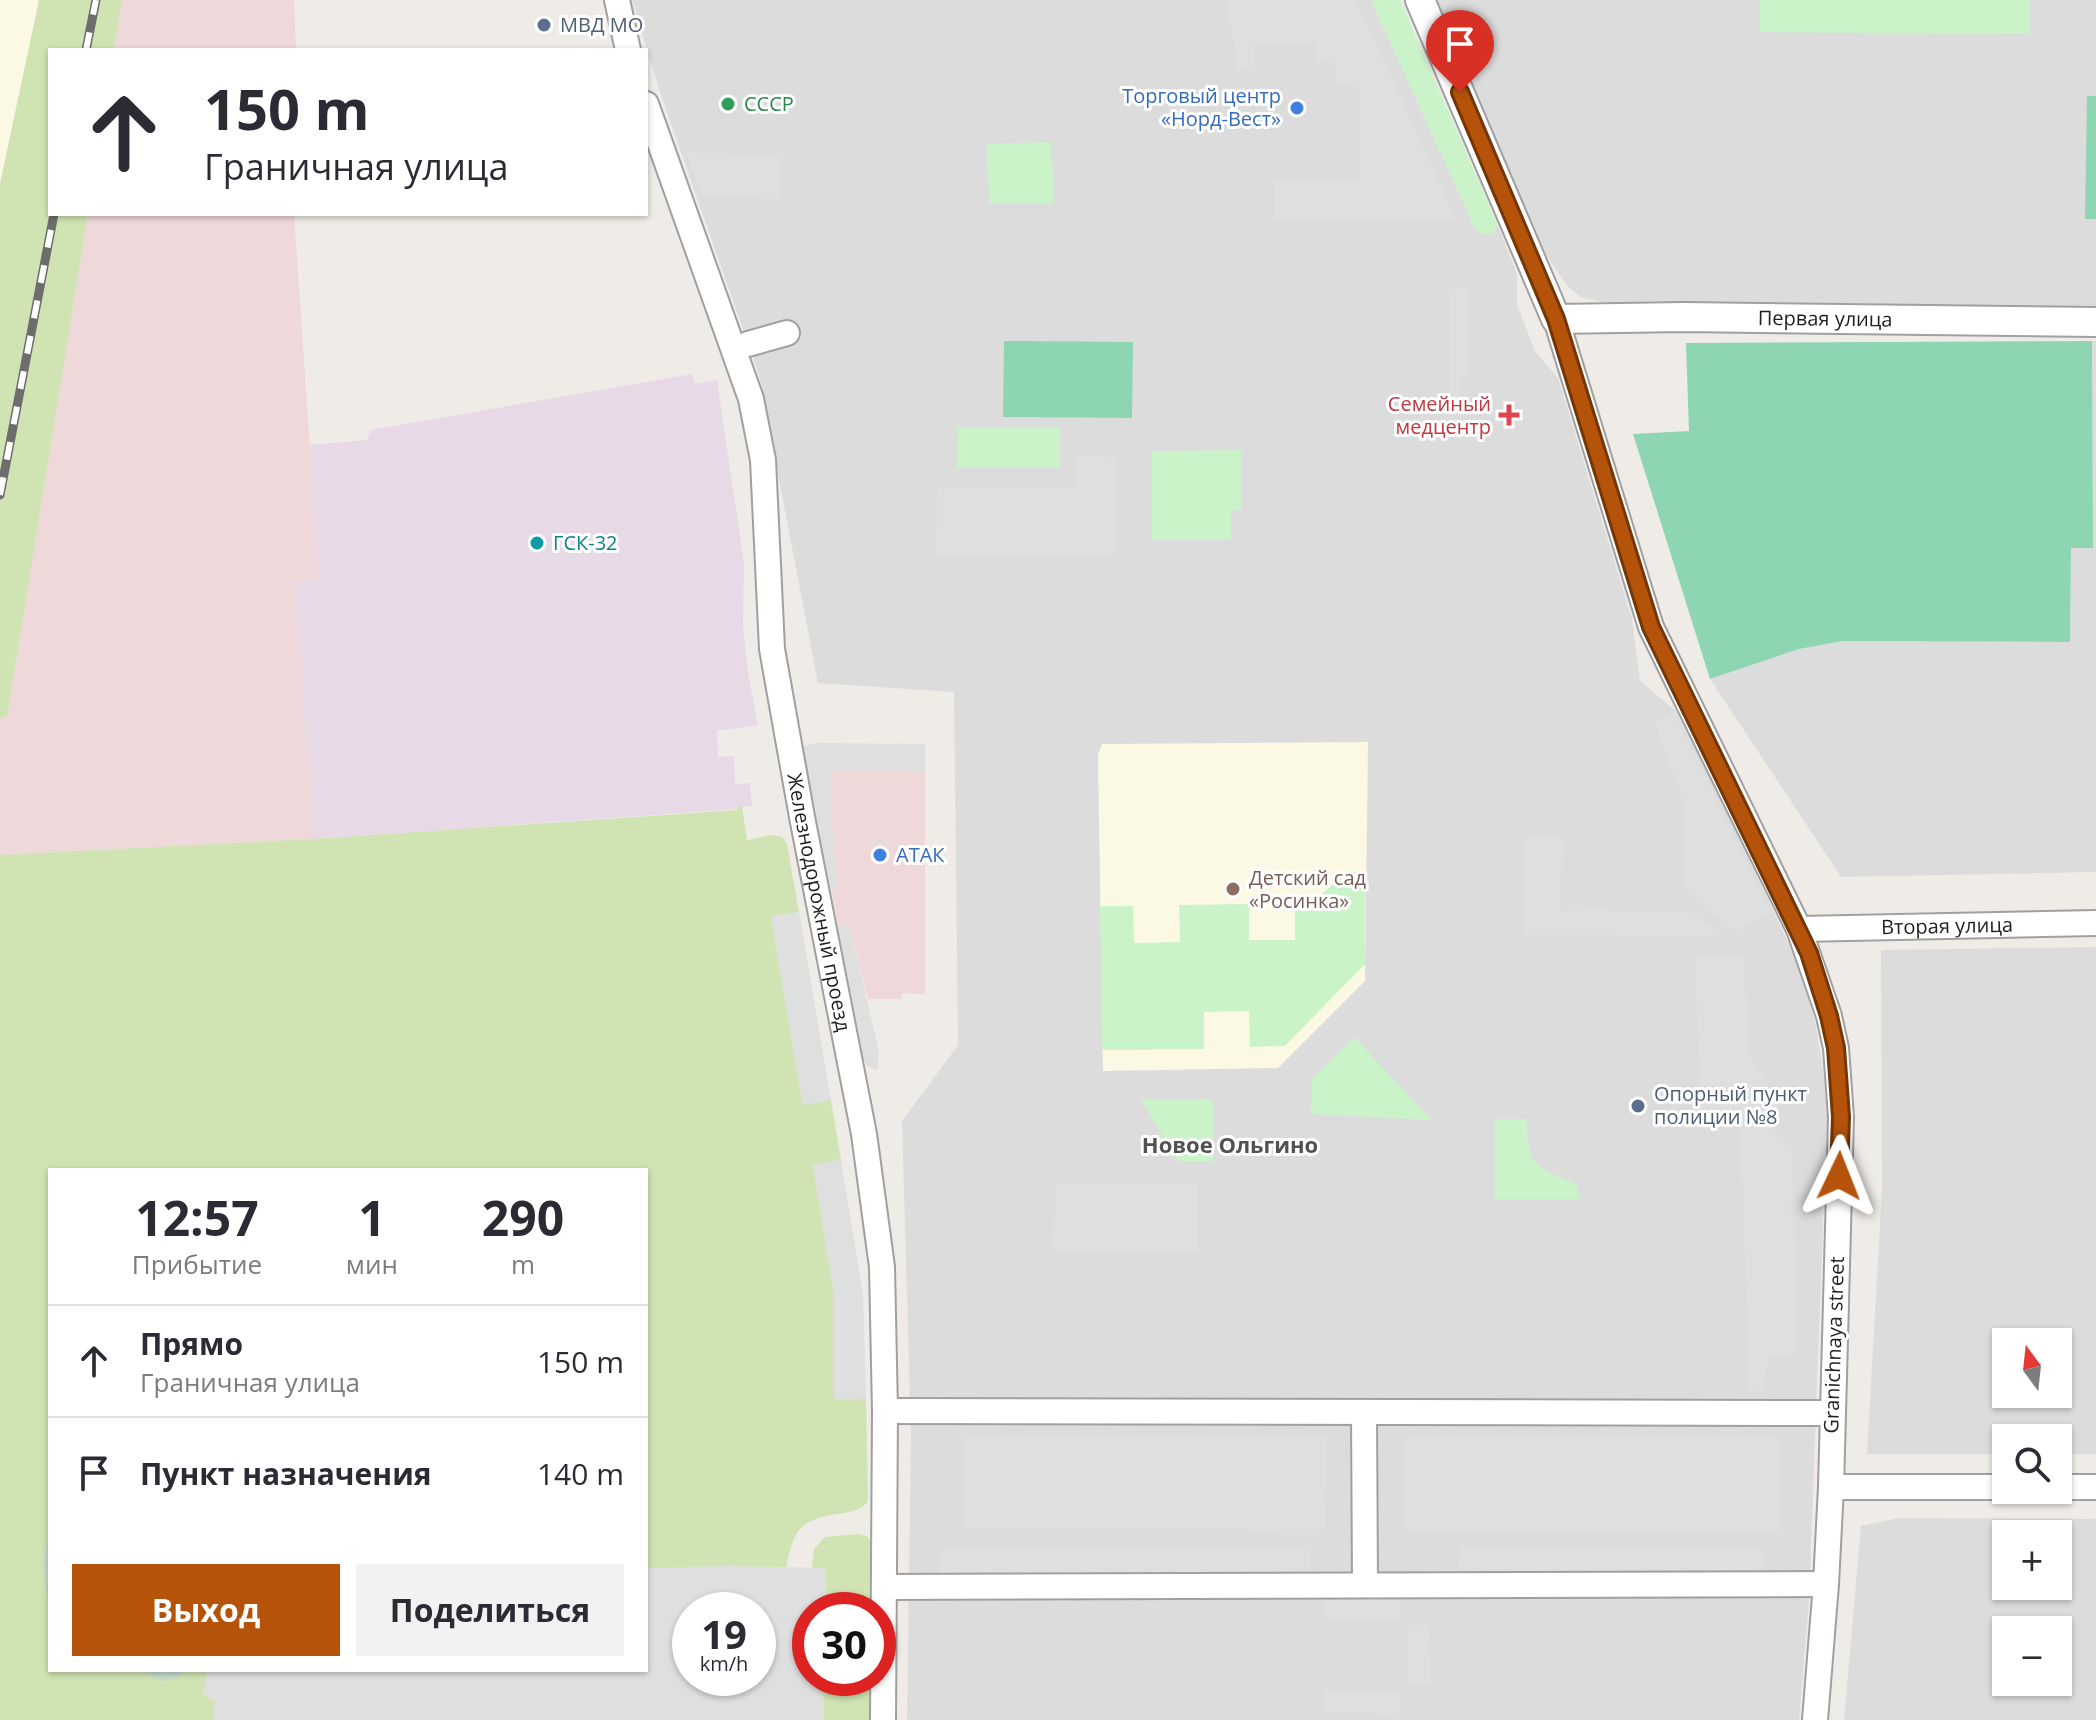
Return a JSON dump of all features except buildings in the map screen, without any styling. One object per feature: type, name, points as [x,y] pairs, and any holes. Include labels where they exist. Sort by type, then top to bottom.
[{"type":"street","points":[[617,0],[628,48]]},
{"type":"street","points":[[1420,0],[1556,319]]},
{"type":"street","name":"Железнодорожный проезд","points":[[648,110],[751,399],[758,428],[763,460],[769,618],[774,664],[864,1134],[882,1267],[885,1411],[883,1720]]},
{"type":"street","name":"Первая улица","points":[[1556,319],[1759,317],[2096,322]]},
{"type":"street","name":"Granichnaya street","points":[[1556,319],[1651,627],[1799,929],[1829,1016],[1840,1078],[1841,1117],[1831,1487],[1815,1720]]},
{"type":"street","points":[[748,344],[787,333]]},
{"type":"street","name":"Вторая улица","points":[[1799,929],[2096,923]]},
{"type":"street","points":[[885,1411],[1832,1413]]},
{"type":"street","points":[[1364,1412],[1365,1585]]},
{"type":"street","points":[[1831,1487],[1992,1487]]},
{"type":"street","points":[[2072,1487],[2096,1487]]},
{"type":"street","points":[[884,1587],[1826,1584]]},
{"type":"shaded area","points":[[0,0],[39,0],[0,184]]},
{"type":"shaded area","points":[[122,0],[294,0],[296,48],[114,48]]},
{"type":"shaded area","points":[[632,0],[1371,0],[1475,228],[1493,233],[1498,226],[1517,274],[1517,305],[1535,351],[1558,378],[1632,619],[1640,681],[1675,710],[1719,795],[1794,955],[1815,1021],[1827,1115],[1809,1600],[1799,1720],[907,1720],[911,1435],[902,1121],[958,1045],[954,692],[818,683],[759,375]]},
{"type":"shaded area","points":[[1226,0],[1356,0],[1456,219],[1274,221],[1274,179],[1360,178],[1360,92],[1351,83],[1336,83],[1335,62],[1315,62],[1315,42],[1255,43],[1255,70],[1238,70]]},
{"type":"shaded area","points":[[1434,0],[2096,0],[2096,309],[1611,304],[1581,297],[1568,287],[1542,249]]},
{"type":"shaded area","points":[[686,152],[780,156],[781,199],[702,196]]},
{"type":"shaded area","points":[[88,216],[294,216],[319,580],[295,582],[315,839],[0,855],[0,718],[7,717]]},
{"type":"shaded area","points":[[1469,288],[1469,376],[1459,377],[1459,410],[1449,410],[1449,289]]},
{"type":"shaded area","points":[[2092,341],[2096,341],[2096,872],[1841,877],[1710,679],[1799,649],[1843,641],[2070,642],[2071,548],[2093,547]]},
{"type":"shaded area","points":[[692,374],[695,384],[717,380],[744,563],[743,625],[758,725],[717,731],[718,757],[734,756],[735,784],[750,783],[752,806],[315,839],[295,581],[319,579],[310,445],[367,440],[371,430]]},
{"type":"shaded area","points":[[1077,456],[1116,457],[1115,556],[936,555],[937,487],[1076,488]]},
{"type":"shaded area","points":[[1674,713],[1772,914],[1737,933],[1685,891],[1686,809],[1654,721]]},
{"type":"shaded area","name":"Детский сад «Росинка»","points":[[1368,742],[1365,981],[1278,1068],[1103,1071],[1098,755],[1102,744]]},
{"type":"shaded area","points":[[817,743],[925,744],[925,771],[830,771],[831,821],[838,888],[831,889],[822,861],[802,746]]},
{"type":"shaded area","name":"АТАК","points":[[830,771],[925,771],[925,994],[902,993],[902,999],[868,999],[849,925],[838,927],[831,889],[837,888]]},
{"type":"shaded area","points":[[1525,837],[1562,838],[1561,910],[1690,911],[1724,936],[1525,935]]},
{"type":"shaded area","points":[[799,912],[831,1100],[803,1105],[771,916]]},
{"type":"shaded area","points":[[849,925],[879,1051],[877,1070],[867,1066],[861,1055],[835,928]]},
{"type":"shaded area","points":[[2096,947],[2096,1454],[2072,1454],[2072,1424],[1992,1424],[1992,1454],[1867,1454],[1882,1190],[1881,950]]},
{"type":"shaded area","points":[[1695,956],[1744,958],[1748,1052],[1779,1103],[1775,1135],[1792,1148],[1796,1354],[1770,1356],[1762,1391],[1749,1390],[1740,1109],[1700,1110]]},
{"type":"shaded area","points":[[841,1160],[863,1294],[866,1399],[834,1400],[834,1294],[813,1165]]},
{"type":"shaded area","points":[[1055,1184],[1198,1184],[1198,1252],[1054,1252]]},
{"type":"shaded area","points":[[1327,1435],[1326,1530],[964,1528],[964,1436]]},
{"type":"shaded area","points":[[1406,1437],[1781,1438],[1781,1531],[1406,1530]]},
{"type":"shaded area","points":[[1899,1518],[2096,1519],[2096,1720],[1844,1720],[1861,1526]]},
{"type":"shaded area","points":[[1459,1547],[1763,1548],[1763,1573],[1458,1571]]},
{"type":"shaded area","points":[[940,1550],[1311,1550],[1311,1577],[940,1577]]},
{"type":"shaded area","points":[[648,1568],[826,1568],[826,1592],[792,1592],[792,1696],[824,1696],[824,1720],[213,1720],[215,1700],[203,1695],[208,1672],[648,1672]]},
{"type":"shaded area","points":[[1400,1597],[1400,1619],[1325,1619],[1325,1598]]},
{"type":"shaded area","points":[[1407,1625],[1430,1625],[1431,1684],[1407,1684]]},
{"type":"shaded area","points":[[1324,1690],[1400,1691],[1400,1714],[1324,1713]]},
{"type":"green space","points":[[39,0],[122,0],[114,48],[48,48],[48,216],[88,216],[7,717],[0,718],[0,184]]},
{"type":"green space","points":[[1371,0],[1400,0],[1498,226],[1493,233],[1482,235],[1475,228]]},
{"type":"green space","points":[[1760,0],[2030,0],[2030,34],[1760,32]]},
{"type":"green space","points":[[2087,96],[2096,96],[2096,219],[2085,219]]},
{"type":"green space","points":[[1051,142],[1054,203],[989,203],[987,144]]},
{"type":"green space","points":[[1004,341],[1133,342],[1132,418],[1003,417]]},
{"type":"green space","points":[[2092,341],[2093,548],[2071,548],[2070,642],[1843,641],[1799,649],[1710,679],[1633,434],[1689,431],[1686,343]]},
{"type":"green space","points":[[958,428],[1060,428],[1060,467],[957,467]]},
{"type":"green space","points":[[1241,450],[1241,510],[1231,511],[1231,540],[1152,540],[1152,451]]},
{"type":"green space","points":[[742,806],[747,840],[772,835],[782,837],[787,844],[799,912],[771,917],[803,1105],[831,1100],[841,1160],[813,1165],[834,1294],[834,1399],[866,1399],[868,1500],[864,1506],[807,1523],[794,1539],[786,1567],[648,1568],[648,1168],[48,1168],[48,1672],[208,1672],[203,1695],[215,1700],[213,1720],[0,1720],[0,855],[315,839],[737,810]]},
{"type":"green space","points":[[1346,872],[1366,872],[1365,964],[1285,1046],[1250,1047],[1249,1011],[1204,1012],[1204,1049],[1102,1050],[1100,906],[1133,906],[1134,943],[1180,942],[1179,905],[1249,904],[1249,940],[1295,940],[1295,904],[1312,903]]},
{"type":"green space","points":[[1354,1037],[1432,1120],[1311,1114],[1312,1079]]},
{"type":"green space","points":[[1213,1099],[1213,1162],[1179,1162],[1141,1100]]},
{"type":"green space","points":[[1495,1119],[1527,1119],[1532,1157],[1544,1169],[1577,1185],[1580,1199],[1495,1199]]},
{"type":"green space","points":[[867,1536],[872,1543],[871,1592],[826,1592],[826,1569],[812,1568],[814,1549],[825,1537]]},
{"type":"green space","points":[[48,1543],[48,1599],[43,1562]]},
{"type":"green space","points":[[145,1672],[182,1672],[181,1677],[162,1681]]},
{"type":"green space","points":[[824,1696],[870,1696],[870,1720],[824,1720]]},
{"type":"railway","points":[[86,48],[96,0]]},
{"type":"railway","points":[[0,495],[54,216]]},
{"type":"place","name":"МВД МО","points":[[544,25]]},
{"type":"place","name":"СССР","points":[[728,104]]},
{"type":"place","name":"Торговый центр «Норд-Вест»","points":[[1297,108]]},
{"type":"place","name":"Семейный медцентр","points":[[1509,415]]},
{"type":"place","name":"ГСК-32","points":[[537,543]]},
{"type":"place","name":"АТАК","points":[[880,855]]},
{"type":"place","name":"Детский сад «Росинка»","points":[[1233,889]]},
{"type":"place","name":"Опорный пункт полиции №8","points":[[1638,1106]]},
{"type":"district","name":"Новое Ольгино","points":[[1230,1145]]},
{"type":"route","points":[[1460,92],[1556,319],[1651,627],[1809,953],[1836,1048],[1841,1117],[1839,1176]]}]
